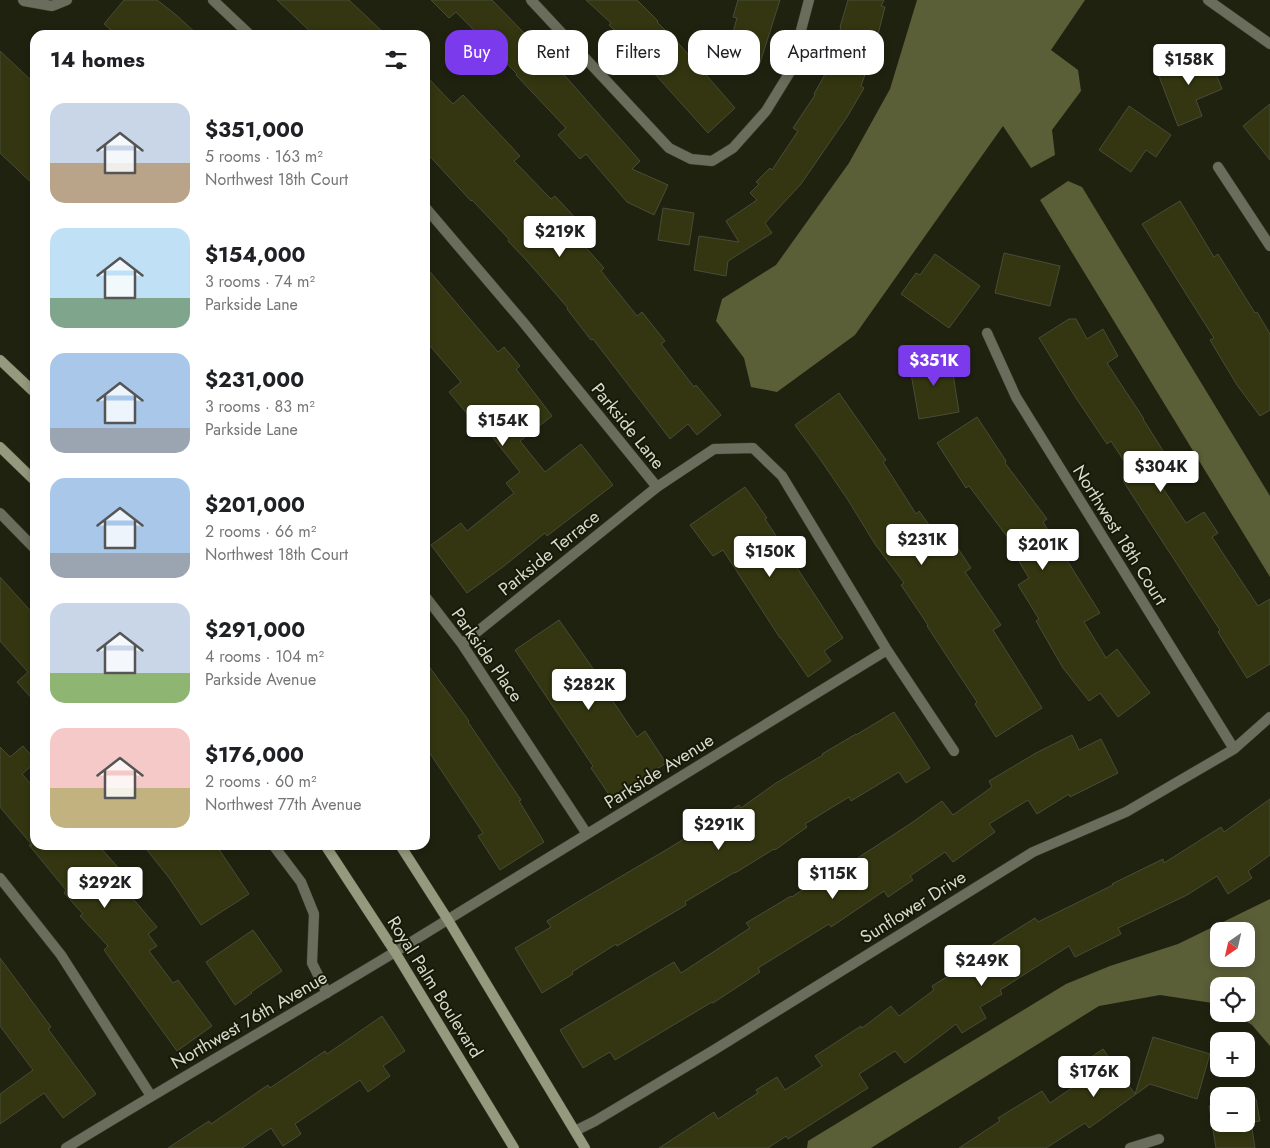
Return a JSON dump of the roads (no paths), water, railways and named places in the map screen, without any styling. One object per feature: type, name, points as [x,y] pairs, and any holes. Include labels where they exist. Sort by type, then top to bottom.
[{"type":"main road","points":[[0,360],[30,388]]},
{"type":"main road","points":[[0,447],[30,476]]},
{"type":"main road","name":"Royal Palm Boulevard","points":[[328,850],[396,952],[514,1148]]},
{"type":"main road","points":[[403,850],[448,920],[585,1148]]},
{"type":"street","points":[[23,0],[52,6],[67,0]]},
{"type":"street","points":[[213,0],[245,30]]},
{"type":"street","points":[[530,0],[669,148],[691,159],[712,160],[733,148],[766,111],[790,72],[809,0]]},
{"type":"street","points":[[1208,0],[1270,44]]},
{"type":"street","points":[[1218,168],[1270,246]]},
{"type":"street","name":"Parkside Lane","points":[[430,213],[523,322],[657,487],[714,449],[753,448],[782,476],[887,650],[954,751]]},
{"type":"street","name":"Northwest 18th Court","points":[[987,333],[1016,397],[1234,749]]},
{"type":"street","name":"Parkside Terrace","points":[[462,644],[657,487]]},
{"type":"street","points":[[0,513],[30,544]]},
{"type":"street","name":"Parkside Place","points":[[430,602],[462,644],[587,834]]},
{"type":"street","name":"Parkside Avenue","points":[[448,920],[887,650]]},
{"type":"street","name":"Sunflower Drive","points":[[575,1131],[714,1050],[1033,852],[1126,812],[1234,749],[1270,717]]},
{"type":"street","points":[[278,850],[301,882],[314,914],[312,963],[327,993]]},
{"type":"street","points":[[0,878],[60,955],[151,1096]]},
{"type":"street","name":"Northwest 76th Avenue","points":[[66,1148],[448,920]]},
{"type":"street","points":[[1130,1148],[1159,1139]]}]
